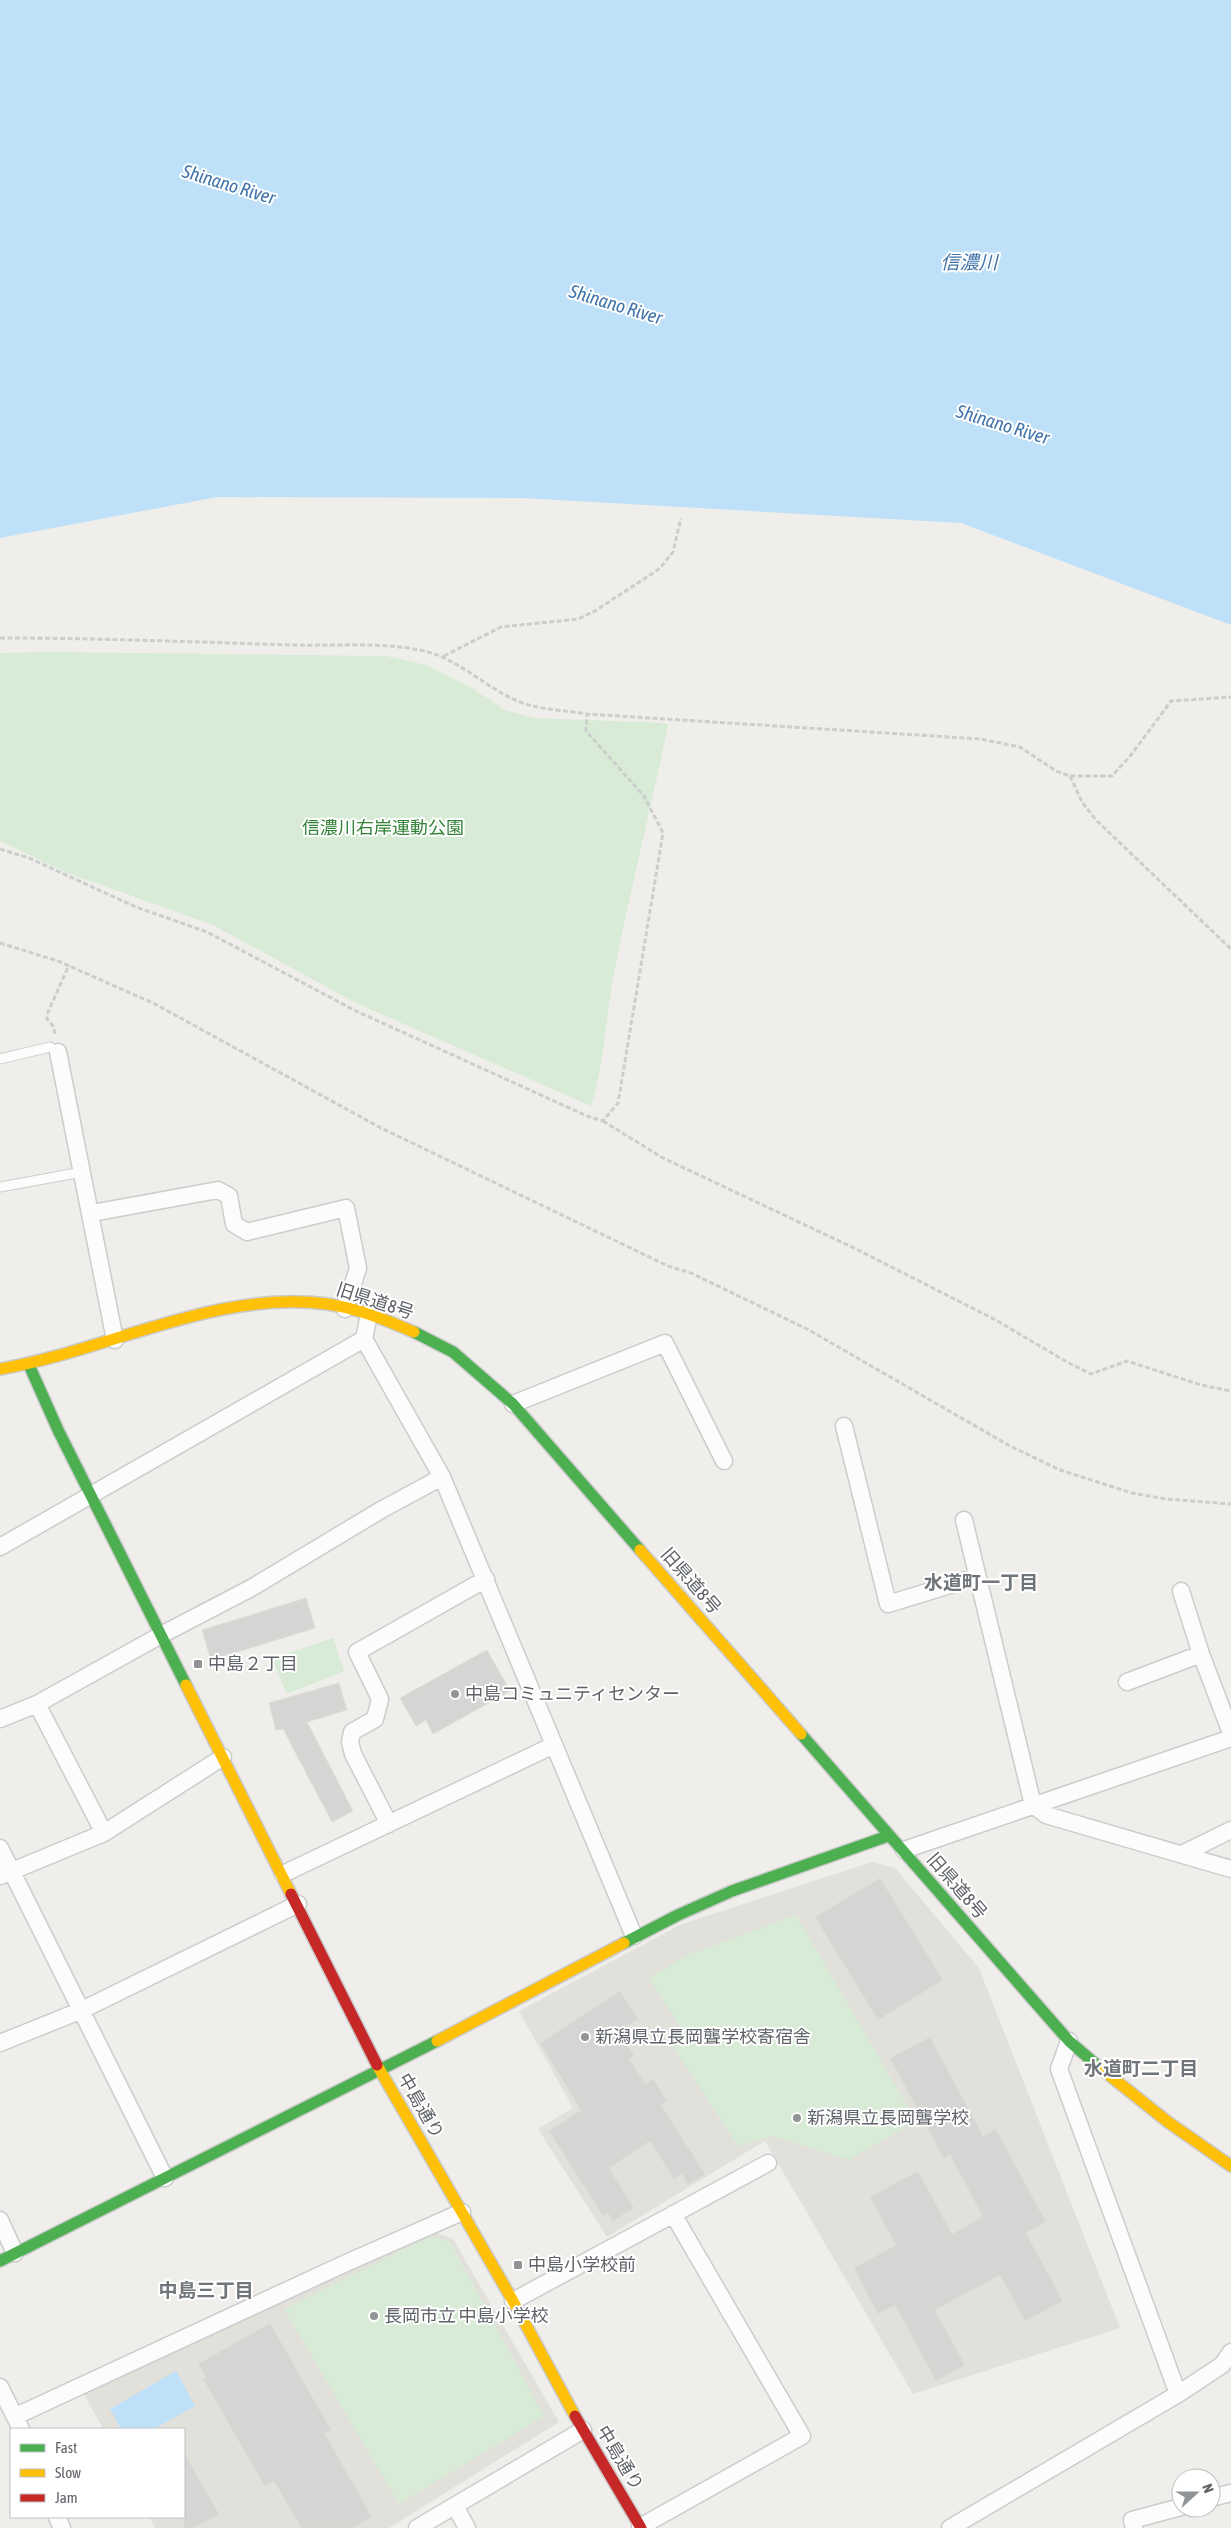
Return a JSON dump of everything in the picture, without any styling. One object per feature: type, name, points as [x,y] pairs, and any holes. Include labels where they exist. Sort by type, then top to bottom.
[{"type":"street","points":[[58,1052],[92,1213],[115,1340]]},
{"type":"street","points":[[92,1213],[218,1190],[229,1196],[234,1224],[247,1232],[346,1208],[358,1268],[345,1309]]},
{"type":"street","name":"旧県道8号","points":[[0,1369],[30,1365],[243,1306],[299,1302],[321,1303],[368,1314],[424,1336],[451,1351],[482,1374],[513,1404],[888,1836],[904,1850],[1068,2041],[1120,2086],[1197,2145],[1231,2166]]},
{"type":"street","points":[[368,1314],[364,1338],[442,1478],[486,1579],[634,1936]]},
{"type":"street","points":[[0,1548],[92,1494],[208,1430],[364,1338]]},
{"type":"street","points":[[513,1404],[665,1343],[724,1461]]},
{"type":"street","points":[[30,1365],[58,1430],[92,1494],[380,2070],[634,1936],[732,1891],[888,1836]]},
{"type":"street","points":[[844,1426],[888,1604],[976,1576]]},
{"type":"street","points":[[0,1719],[37,1704],[161,1634],[253,1587],[381,1510],[442,1478]]},
{"type":"street","points":[[964,1520],[976,1576],[1033,1805],[1046,1815],[1231,1869]]},
{"type":"street","points":[[389,1824],[353,1754],[350,1742],[352,1732],[375,1719],[380,1699],[356,1652],[486,1579]]},
{"type":"street","points":[[1182,1590],[1202,1654],[1231,1733]]},
{"type":"street","points":[[1127,1682],[1202,1654]]},
{"type":"street","points":[[37,1704],[104,1833]]},
{"type":"street","points":[[904,1850],[1231,1738]]},
{"type":"street","points":[[283,1874],[554,1745]]},
{"type":"street","points":[[5,1874],[104,1833],[223,1757]]},
{"type":"street","points":[[1182,1854],[1231,1830]]},
{"type":"street","points":[[0,1848],[5,1874],[82,2010],[164,2178]]},
{"type":"street","points":[[0,2043],[82,2010],[298,1904]]},
{"type":"street","points":[[1068,2041],[1059,2069],[1178,2394]]},
{"type":"street","name":"中島通り","points":[[0,2261],[380,2070],[513,2301],[583,2430],[641,2528]]},
{"type":"street","points":[[513,2301],[768,2163]]},
{"type":"street","points":[[0,2387],[19,2422],[346,2263],[462,2212]]},
{"type":"street","points":[[641,2528],[802,2436],[673,2214]]},
{"type":"street","points":[[0,2220],[16,2253]]},
{"type":"street","points":[[950,2528],[968,2523],[1228,2363]]},
{"type":"street","points":[[417,2528],[583,2430]]},
{"type":"street","points":[[454,2506],[467,2528]]},
{"type":"street","points":[[1134,2528],[1132,2520],[1171,2510]]},
{"type":"lane","points":[[0,1059],[50,1047],[58,1052]]},
{"type":"lane","points":[[0,1187],[82,1172]]},
{"type":"path","points":[[443,656],[501,627],[578,619],[595,611],[659,569],[673,552],[681,518]]},
{"type":"path","points":[[0,638],[114,638],[377,645],[420,650],[443,656],[513,700],[539,707],[587,714],[981,739],[1020,748],[1056,771],[1070,776],[1112,776],[1131,756],[1171,702],[1231,697]]},
{"type":"path","points":[[587,714],[586,730],[644,796],[663,833],[618,1103],[603,1121]]},
{"type":"path","points":[[1070,776],[1082,802],[1096,820],[1231,949]]},
{"type":"path","points":[[0,849],[28,858],[136,907],[207,932],[356,1011],[587,1116],[603,1121],[663,1158],[856,1249],[994,1319],[1091,1374],[1127,1361],[1201,1385],[1231,1391]]},
{"type":"path","points":[[0,943],[69,966],[156,1004],[397,1136],[668,1266],[691,1273],[799,1325],[1010,1446],[1060,1470],[1132,1493],[1166,1499],[1231,1504]]},
{"type":"path","points":[[48,1012],[69,966]]},
{"type":"shaded area","name":"新潟県立長岡聾学校","points":[[872,1862],[895,1868],[979,1968],[1120,2328],[913,2394],[765,2141],[607,2237],[538,2129],[573,2108],[519,2011],[682,1924]]},
{"type":"shaded area","name":"長岡市立 中島小学校","points":[[435,2232],[453,2239],[559,2422],[389,2528],[155,2528],[150,2518],[185,2518],[185,2428],[102,2428],[83,2392]]},
{"type":"green space","name":"信濃川右岸運動公園","points":[[0,653],[386,656],[426,665],[472,688],[505,710],[533,718],[665,723],[668,725],[620,943],[602,1057],[591,1106],[356,1003],[213,925],[68,873],[0,841]]},
{"type":"green space","points":[[333,1638],[344,1671],[287,1694],[272,1659]]},
{"type":"green space","points":[[796,1915],[916,2121],[849,2160],[773,2136],[738,2146],[667,2037],[681,2028],[649,1978],[688,1955]]},
{"type":"green space","points":[[430,2236],[450,2242],[544,2416],[399,2504],[284,2309]]},
{"type":"water","name":"信濃川","points":[[0,0],[1231,0],[1231,625],[961,523],[523,498],[217,497],[0,538]]},
{"type":"water","points":[[176,2371],[195,2406],[156,2428],[120,2428],[110,2409]]},
{"type":"building","points":[[306,1598],[315,1628],[211,1660],[202,1630]]},
{"type":"building","name":"中島コミュニティセンター","points":[[487,1650],[510,1691],[433,1734],[426,1720],[416,1726],[400,1698]]},
{"type":"building","points":[[339,1683],[347,1710],[307,1722],[353,1811],[332,1822],[283,1729],[276,1730],[269,1703]]},
{"type":"building","points":[[880,1878],[943,1980],[878,2020],[815,1917]]},
{"type":"building","points":[[620,1991],[638,2019],[619,2032],[634,2055],[629,2059],[646,2084],[653,2079],[667,2101],[661,2105],[705,2174],[688,2185],[682,2174],[674,2179],[650,2141],[609,2168],[634,2208],[613,2221],[607,2212],[603,2216],[549,2131],[581,2110],[540,2043]]},
{"type":"building","points":[[930,2037],[983,2136],[996,2129],[1046,2222],[1026,2233],[1063,2301],[1025,2321],[1000,2275],[935,2310],[965,2365],[936,2381],[895,2305],[878,2314],[854,2268],[896,2245],[870,2197],[918,2171],[952,2234],[983,2217],[950,2155],[944,2159],[890,2058]]},
{"type":"building","points":[[270,2323],[331,2430],[325,2434],[372,2517],[352,2528],[301,2528],[274,2481],[265,2487],[203,2379],[206,2377],[198,2364]]},
{"type":"building","points":[[185,2455],[219,2514],[194,2528],[184,2528]]},
{"type":"traffic: fast","points":[[414,1332],[453,1352],[513,1404],[640,1550]]},
{"type":"traffic: fast","points":[[29,1365],[58,1430],[186,1685]]},
{"type":"traffic: fast","points":[[801,1734],[1069,2041],[1099,2067]]},
{"type":"traffic: fast","points":[[624,1943],[678,1915],[732,1891],[888,1836]]},
{"type":"traffic: fast","points":[[0,2261],[437,2041]]},
{"type":"traffic: slow","points":[[0,1369],[81,1349],[204,1313],[245,1305],[286,1302],[327,1304],[360,1311],[414,1332]]},
{"type":"traffic: slow","points":[[640,1550],[801,1734]]},
{"type":"traffic: slow","points":[[186,1685],[291,1894]]},
{"type":"traffic: slow","points":[[437,2041],[624,1943]]},
{"type":"traffic: slow","points":[[377,2065],[513,2301],[575,2416]]},
{"type":"traffic: slow","points":[[1099,2067],[1168,2122],[1231,2166]]},
{"type":"traffic: jam","points":[[291,1894],[377,2065]]},
{"type":"traffic: jam","points":[[575,2416],[641,2528]]},
{"type":"place","name":"中島２丁目","points":[[198,1664]]},
{"type":"place","name":"中島コミュニティセンター","points":[[455,1694]]},
{"type":"place","name":"新潟県立長岡聾学校寄宿舎","points":[[585,2037]]},
{"type":"place","name":"新潟県立長岡聾学校","points":[[797,2118]]},
{"type":"place","name":"中島小学校前","points":[[518,2265]]},
{"type":"place","name":"長岡市立 中島小学校","points":[[374,2316]]},
{"type":"district","name":"水道町一丁目","points":[[981,1582]]},
{"type":"district","name":"水道町二丁目","points":[[1141,2068]]},
{"type":"district","name":"中島三丁目","points":[[206,2290]]},
{"type":"water label","name":"Shinano River","points":[[229,184]]},
{"type":"water label","name":"Shinano River","points":[[616,304]]},
{"type":"water label","name":"Shinano River","points":[[1003,424]]}]
